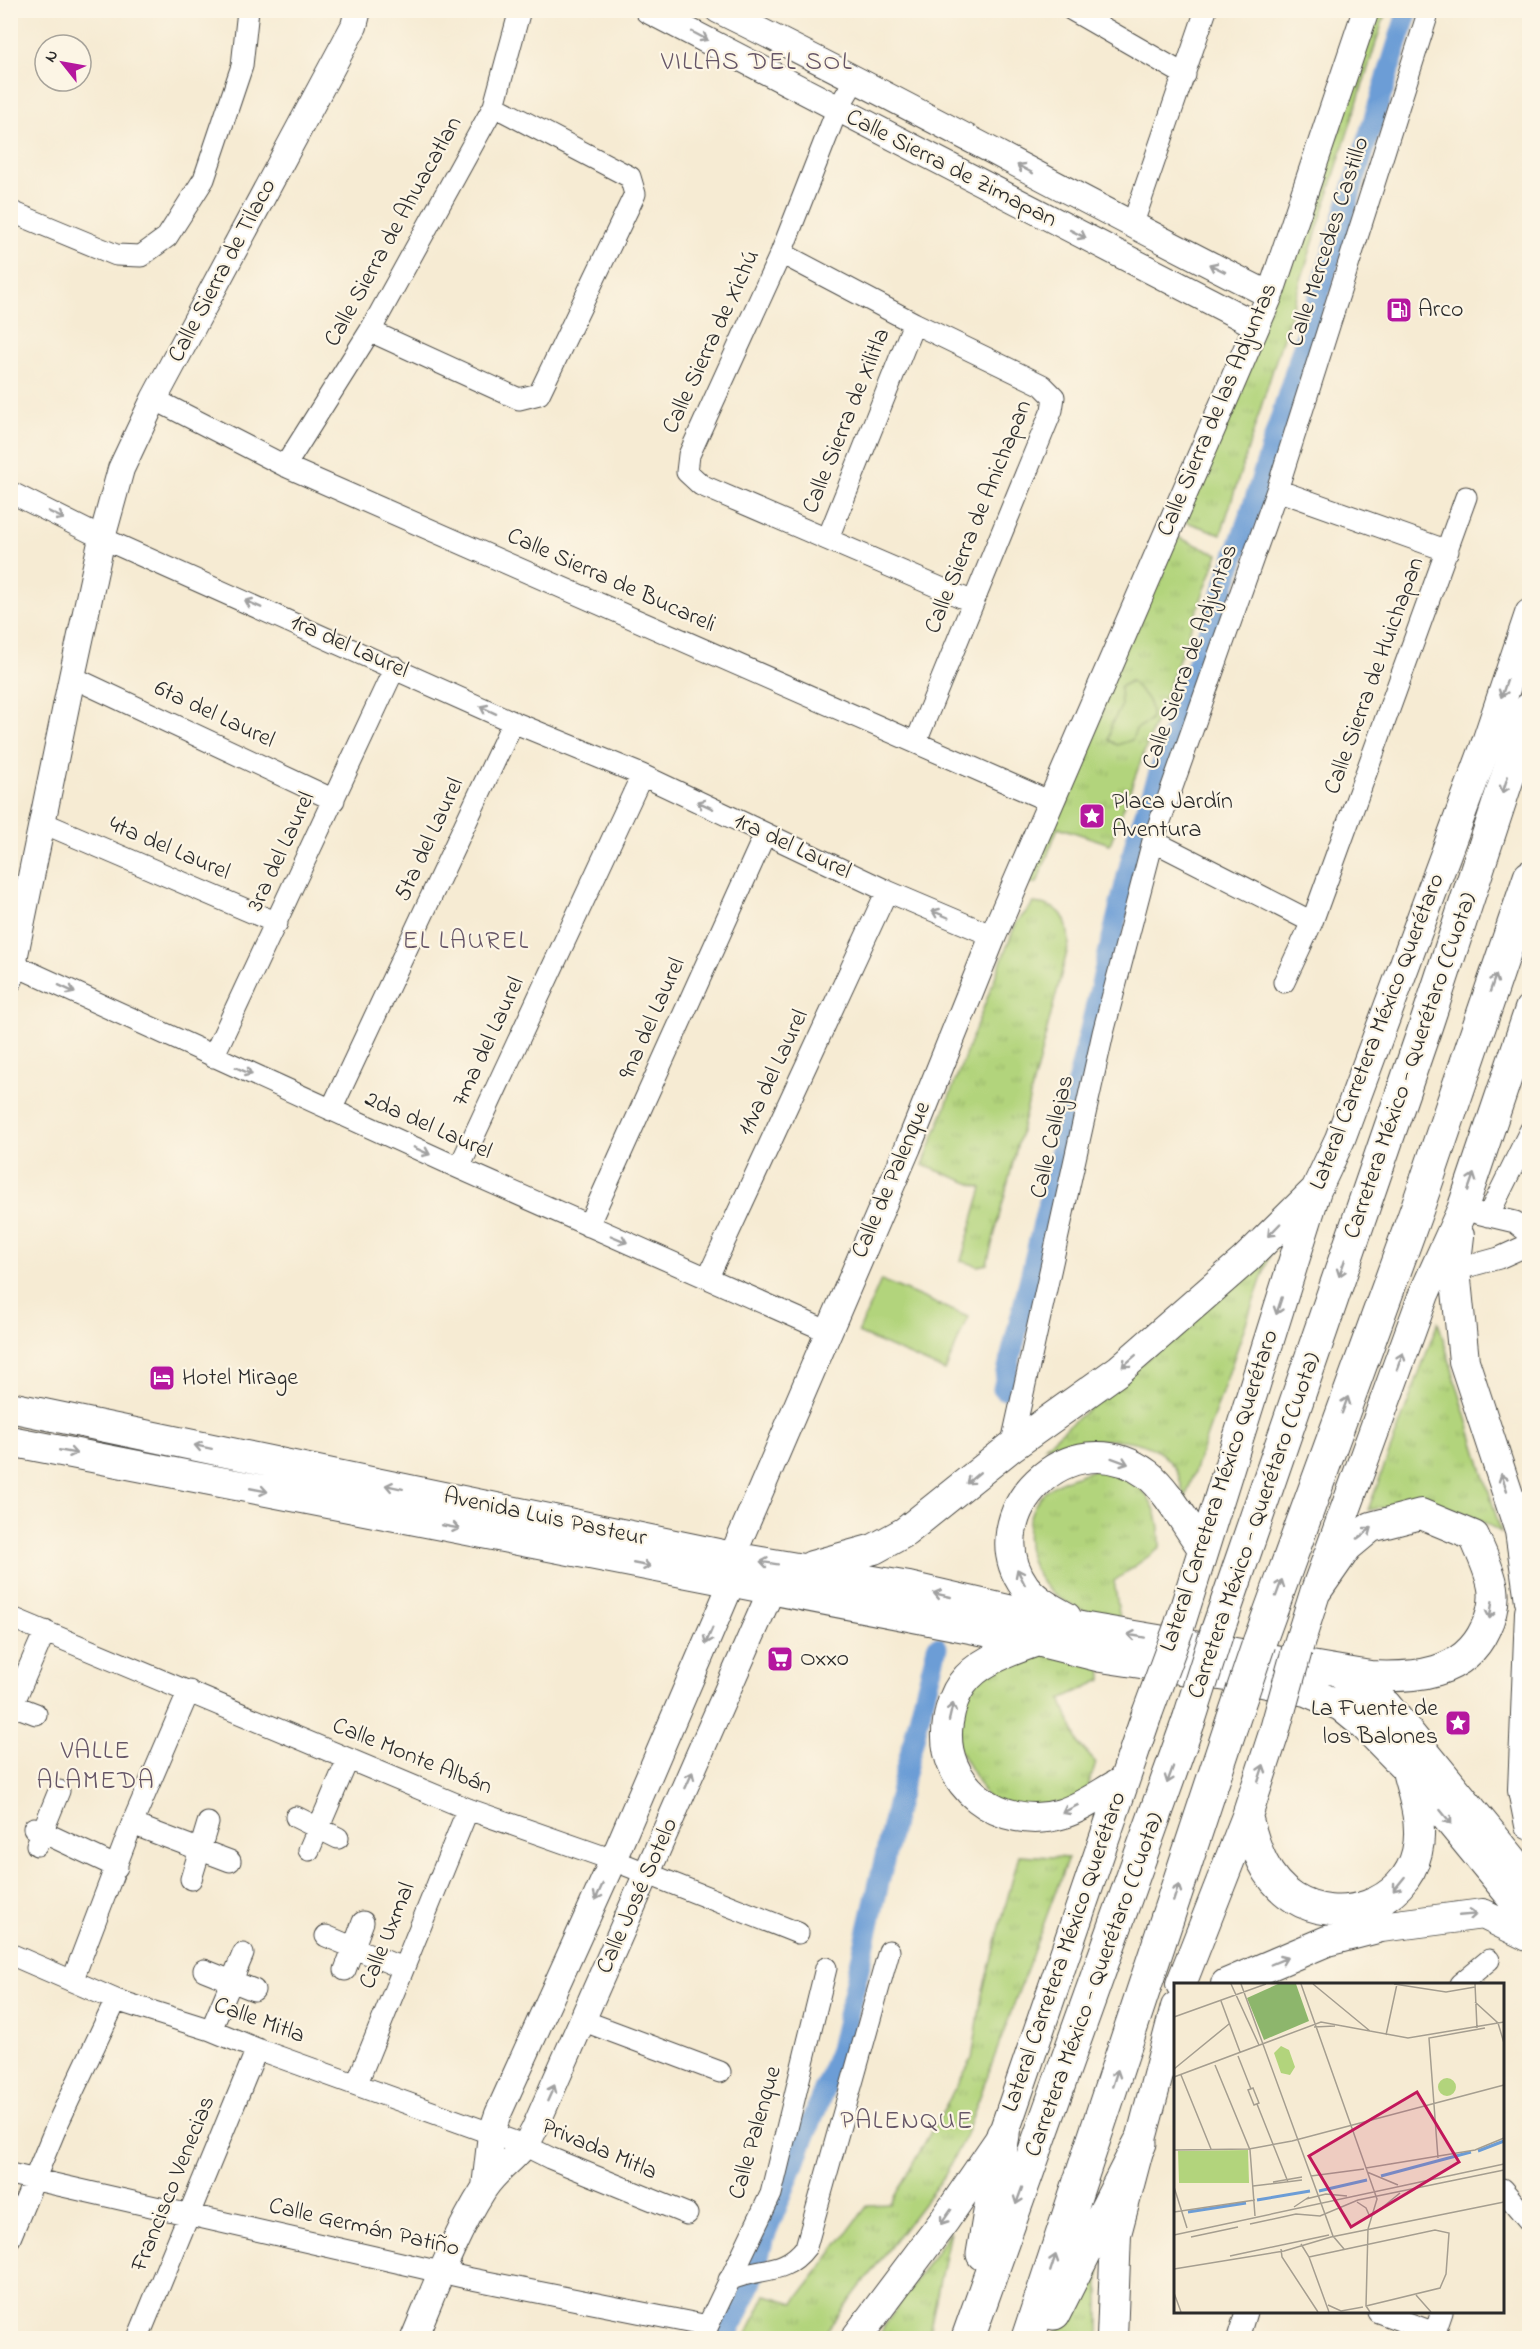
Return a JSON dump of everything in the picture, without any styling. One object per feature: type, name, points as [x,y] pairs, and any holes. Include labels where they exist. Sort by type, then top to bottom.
[{"type":"highway","name":"Carretera México - Querétaro (Cuota)","points":[[970,2334],[1189,1720],[1217,1632],[1426,1025],[1530,709]]},
{"type":"highway","name":"Carretera México - Querétaro (Cuota)","points":[[1028,2338],[1259,1643],[1417,1209],[1530,877]]},
{"type":"highway","points":[[1417,1209],[1481,1079],[1530,948]]},
{"type":"highway","points":[[970,2334],[1003,2134]]},
{"type":"highway","points":[[1040,2338],[1140,2143]]},
{"type":"main road","name":"Lateral Carretera México Querétaro","points":[[856,2338],[944,2221],[1003,2134],[1122,1782],[1179,1627],[1202,1547],[1316,1190],[1340,1139],[1485,748],[1530,614]]},
{"type":"main road","points":[[1530,1009],[1475,1213],[1455,1270],[1464,1361],[1520,1531],[1530,1601]]},
{"type":"main road","points":[[805,1568],[874,1549],[905,1532],[1011,1447],[1119,1370],[1245,1260],[1316,1190]]},
{"type":"main road","points":[[1181,1983],[1247,1816],[1315,1593],[1425,1293],[1475,1213]]},
{"type":"main road","name":"Avenida Luis Pasteur","points":[[10,1407],[732,1570],[771,1592],[1037,1641],[1101,1657],[1254,1680],[1306,1691],[1341,1706],[1364,1724],[1407,1769],[1530,1919]]},
{"type":"main road","name":"Avenida Luis Pasteur","points":[[10,1441],[732,1570],[805,1568],[909,1587],[1081,1626],[1338,1671],[1405,1677],[1433,1673],[1456,1664],[1480,1640],[1491,1617],[1493,1591],[1489,1572],[1474,1536],[1421,1514],[1371,1527],[1347,1547],[1315,1593]]},
{"type":"main road","points":[[1081,1626],[1041,1603],[1025,1587],[1016,1567],[1012,1544],[1015,1519],[1025,1496],[1041,1477],[1062,1464],[1085,1456],[1107,1456],[1127,1463],[1147,1474],[1164,1491],[1202,1547]]},
{"type":"main road","points":[[1530,1612],[1523,1790],[1530,1825]]},
{"type":"main road","points":[[1037,1641],[1005,1653],[980,1666],[962,1684],[951,1707],[947,1728],[948,1753],[957,1778],[974,1797],[993,1808],[1016,1815],[1039,1817],[1062,1814],[1122,1782]]},
{"type":"main road","points":[[1338,1671],[1386,1705],[1530,1881]]},
{"type":"main road","points":[[1247,1816],[1256,1850],[1273,1878],[1294,1898],[1322,1909],[1358,1911],[1389,1896],[1408,1872],[1417,1853],[1419,1827],[1407,1769]]},
{"type":"main road","points":[[1228,1983],[1327,1941],[1381,1927],[1483,1914],[1530,1937]]},
{"type":"main road","points":[[1112,2338],[1116,2234],[1171,2040],[1174,2020]]},
{"type":"street","points":[[10,211],[116,255],[141,256],[167,237],[204,179],[242,66],[248,10]]},
{"type":"street","name":"Calle Sierra de Tilaco","points":[[102,538],[121,469],[154,399],[354,26],[358,10]]},
{"type":"street","name":"Calle Sierra de Ahuacatlan","points":[[285,466],[370,331],[494,106],[520,10]]},
{"type":"street","name":"Calle Sierra de Zimapan","points":[[648,10],[837,110],[1256,325]]},
{"type":"street","name":"Calle Sierra de Zimapan","points":[[718,10],[856,78],[1132,226],[1269,294]]},
{"type":"street","points":[[1072,10],[1185,75]]},
{"type":"street","points":[[1132,226],[1206,10]]},
{"type":"street","name":"Calle Sierra de las Adjuntas","points":[[1051,802],[1269,294],[1366,10]]},
{"type":"street","name":"Calle Mercedes Castillo","points":[[1277,490],[1429,10]]},
{"type":"street","name":"Calle Sierra de Xichú","points":[[856,78],[837,110],[781,253],[689,455],[687,472],[701,485],[974,602]]},
{"type":"street","points":[[370,331],[519,399],[539,394],[635,194],[630,177],[494,106]]},
{"type":"street","name":"Calle Sierra de Anichapan","points":[[781,253],[914,323],[1042,385],[1054,397],[1052,410],[916,742]]},
{"type":"street","name":"Calle Sierra de Xilitla","points":[[828,538],[914,323]]},
{"type":"street","name":"Calle Sierra de Bucareli","points":[[154,399],[285,466],[1051,802]]},
{"type":"street","name":"Calle Sierra de Huichapan","points":[[1277,490],[1448,551],[1312,922],[1284,982]]},
{"type":"street","name":"Calle Sierra de Adjuntas","points":[[1153,841],[1277,490]]},
{"type":"street","name":"1ra del Laurel","points":[[10,492],[102,538],[395,667],[513,722],[642,775],[887,891],[993,936]]},
{"type":"street","points":[[1448,551],[1466,497]]},
{"type":"street","points":[[12,969],[102,538]]},
{"type":"street","name":"3ra del Laurel","points":[[213,1057],[395,667]]},
{"type":"street","name":"6ta del Laurel","points":[[72,677],[334,800]]},
{"type":"street","name":"5ta del Laurel","points":[[331,1110],[513,722]]},
{"type":"street","name":"7ma del Laurel","points":[[459,1168],[642,775]]},
{"type":"street","name":"Calle de Palenque","points":[[732,1570],[827,1331],[908,1147],[993,936],[1051,802]]},
{"type":"street","name":"4ta del Laurel","points":[[41,822],[277,923]]},
{"type":"street","name":"9na del Laurel","points":[[588,1226],[765,834]]},
{"type":"street","points":[[1153,841],[1312,922]]},
{"type":"street","name":"Calle Callejas","points":[[1011,1447],[1096,1063],[1153,841]]},
{"type":"street","name":"11va del Laurel","points":[[708,1277],[887,891]]},
{"type":"street","name":"2da del Laurel","points":[[12,969],[827,1331]]},
{"type":"street","points":[[1530,1131],[1475,1213],[1515,1222],[1530,1234]]},
{"type":"street","points":[[1455,1270],[1499,1258],[1530,1244]]},
{"type":"street","name":"Calle José Sotelo","points":[[485,2187],[491,2134],[613,1860],[732,1570]]},
{"type":"street","name":"Calle José Sotelo","points":[[414,2338],[442,2271],[485,2187],[526,2146],[584,2020],[771,1592]]},
{"type":"street","name":"Calle Monte Albán","points":[[10,1617],[468,1809],[613,1860],[798,1933]]},
{"type":"street","points":[[36,1714],[12,1707],[45,1631]]},
{"type":"street","points":[[73,1979],[132,1824],[189,1691]]},
{"type":"street","points":[[309,1850],[348,1759]]},
{"type":"street","points":[[59,1791],[38,1835],[117,1868]]},
{"type":"street","name":"Calle Uxmal","points":[[357,2083],[468,1809]]},
{"type":"street","points":[[296,1816],[338,1838]]},
{"type":"street","points":[[191,1879],[201,1851],[207,1823]]},
{"type":"street","points":[[132,1824],[230,1861]]},
{"type":"street","points":[[345,1970],[363,1922]]},
{"type":"street","points":[[326,1936],[402,1968]]},
{"type":"street","points":[[736,2277],[782,2267],[795,2261],[806,2247],[889,1951]]},
{"type":"street","name":"Calle Mitla","points":[[10,1954],[73,1979],[116,2000],[211,2030],[491,2134]]},
{"type":"street","points":[[211,2030],[243,1954]]},
{"type":"street","points":[[1461,1983],[1489,1960]]},
{"type":"street","name":"Calle Palenque","points":[[705,2332],[736,2277],[771,2194],[826,1968]]},
{"type":"street","points":[[204,1970],[254,1989]]},
{"type":"street","points":[[10,2238],[34,2178],[116,2000]]},
{"type":"street","points":[[584,2020],[720,2072]]},
{"type":"street","name":"Francisco Venecias","points":[[138,2338],[257,2049]]},
{"type":"street","name":"Privada Mitla","points":[[491,2134],[526,2146],[687,2214]]},
{"type":"street","name":"Calle Germán Patiño","points":[[10,2174],[705,2332]]},
{"type":"street","points":[[1504,2190],[1530,2222]]},
{"type":"street","points":[[1238,2338],[1246,2313]]},
{"type":"street","points":[[1380,2313],[1434,2336],[1443,2313]]},
{"type":"green space","points":[[1379,11],[1386,11],[1221,534],[1178,519],[1314,202]]},
{"type":"green space","points":[[1170,534],[1218,554],[1110,844],[1058,827],[1037,883],[1026,884]]},
{"type":"green space","points":[[1131,681],[1149,703],[1150,721],[1136,729],[1132,740],[1117,745],[1109,740],[1111,725],[1121,707],[1120,687]]},
{"type":"green space","points":[[1034,903],[1058,910],[1065,920],[1069,944],[987,1264],[978,1266],[961,1261],[982,1188],[923,1165],[1016,923]]},
{"type":"green space","points":[[1270,1254],[1185,1499],[1177,1472],[1166,1457],[1152,1448],[1135,1442],[1117,1440],[1080,1441],[1045,1446]]},
{"type":"green space","points":[[881,1280],[968,1317],[945,1371],[858,1333]]},
{"type":"green space","points":[[1438,1322],[1501,1532],[1467,1515],[1437,1507],[1406,1506],[1368,1510]]},
{"type":"green space","points":[[1097,1469],[1113,1474],[1137,1487],[1153,1505],[1157,1517],[1160,1548],[1114,1581],[1121,1625],[1075,1607],[1050,1591],[1034,1568],[1029,1553],[1028,1524],[1039,1498],[1061,1482]]},
{"type":"green space","points":[[1005,1653],[1101,1657],[1102,1680],[1061,1699],[1079,1744],[1096,1763],[1083,1803],[993,1808],[947,1728],[951,1707]]},
{"type":"green space","points":[[1019,1855],[1068,1858],[966,2134],[945,2175],[821,2338],[745,2338],[766,2295],[794,2303],[868,2205],[890,2204],[972,2059],[982,1994]]},
{"type":"green space","points":[[950,2231],[928,2338],[876,2338]]},
{"type":"green space","points":[[1099,2251],[1099,2338],[1052,2338]]},
{"type":"waterway","points":[[1003,1389],[1136,839],[1256,496],[1408,10]]},
{"type":"waterway","points":[[726,2338],[751,2284],[763,2241],[840,2050],[898,1801],[937,1647]]},
{"type":"place","name":"Arco","points":[[1399,310]]},
{"type":"place","name":"Placa Jardín Aventura","points":[[1092,816]]},
{"type":"place","name":"Hotel Mirage","points":[[162,1378]]},
{"type":"place","name":"Oxxo","points":[[780,1659]]},
{"type":"place","name":"La Fuente de los Balones","points":[[1458,1723]]},
{"type":"district","name":"VILLAS DEL SOL","points":[[757,63]]},
{"type":"district","name":"EL LAUREL","points":[[466,942]]},
{"type":"district","name":"VALLE ALAMEDA","points":[[96,1767]]},
{"type":"district","name":"PALENQUE","points":[[907,2122]]}]
